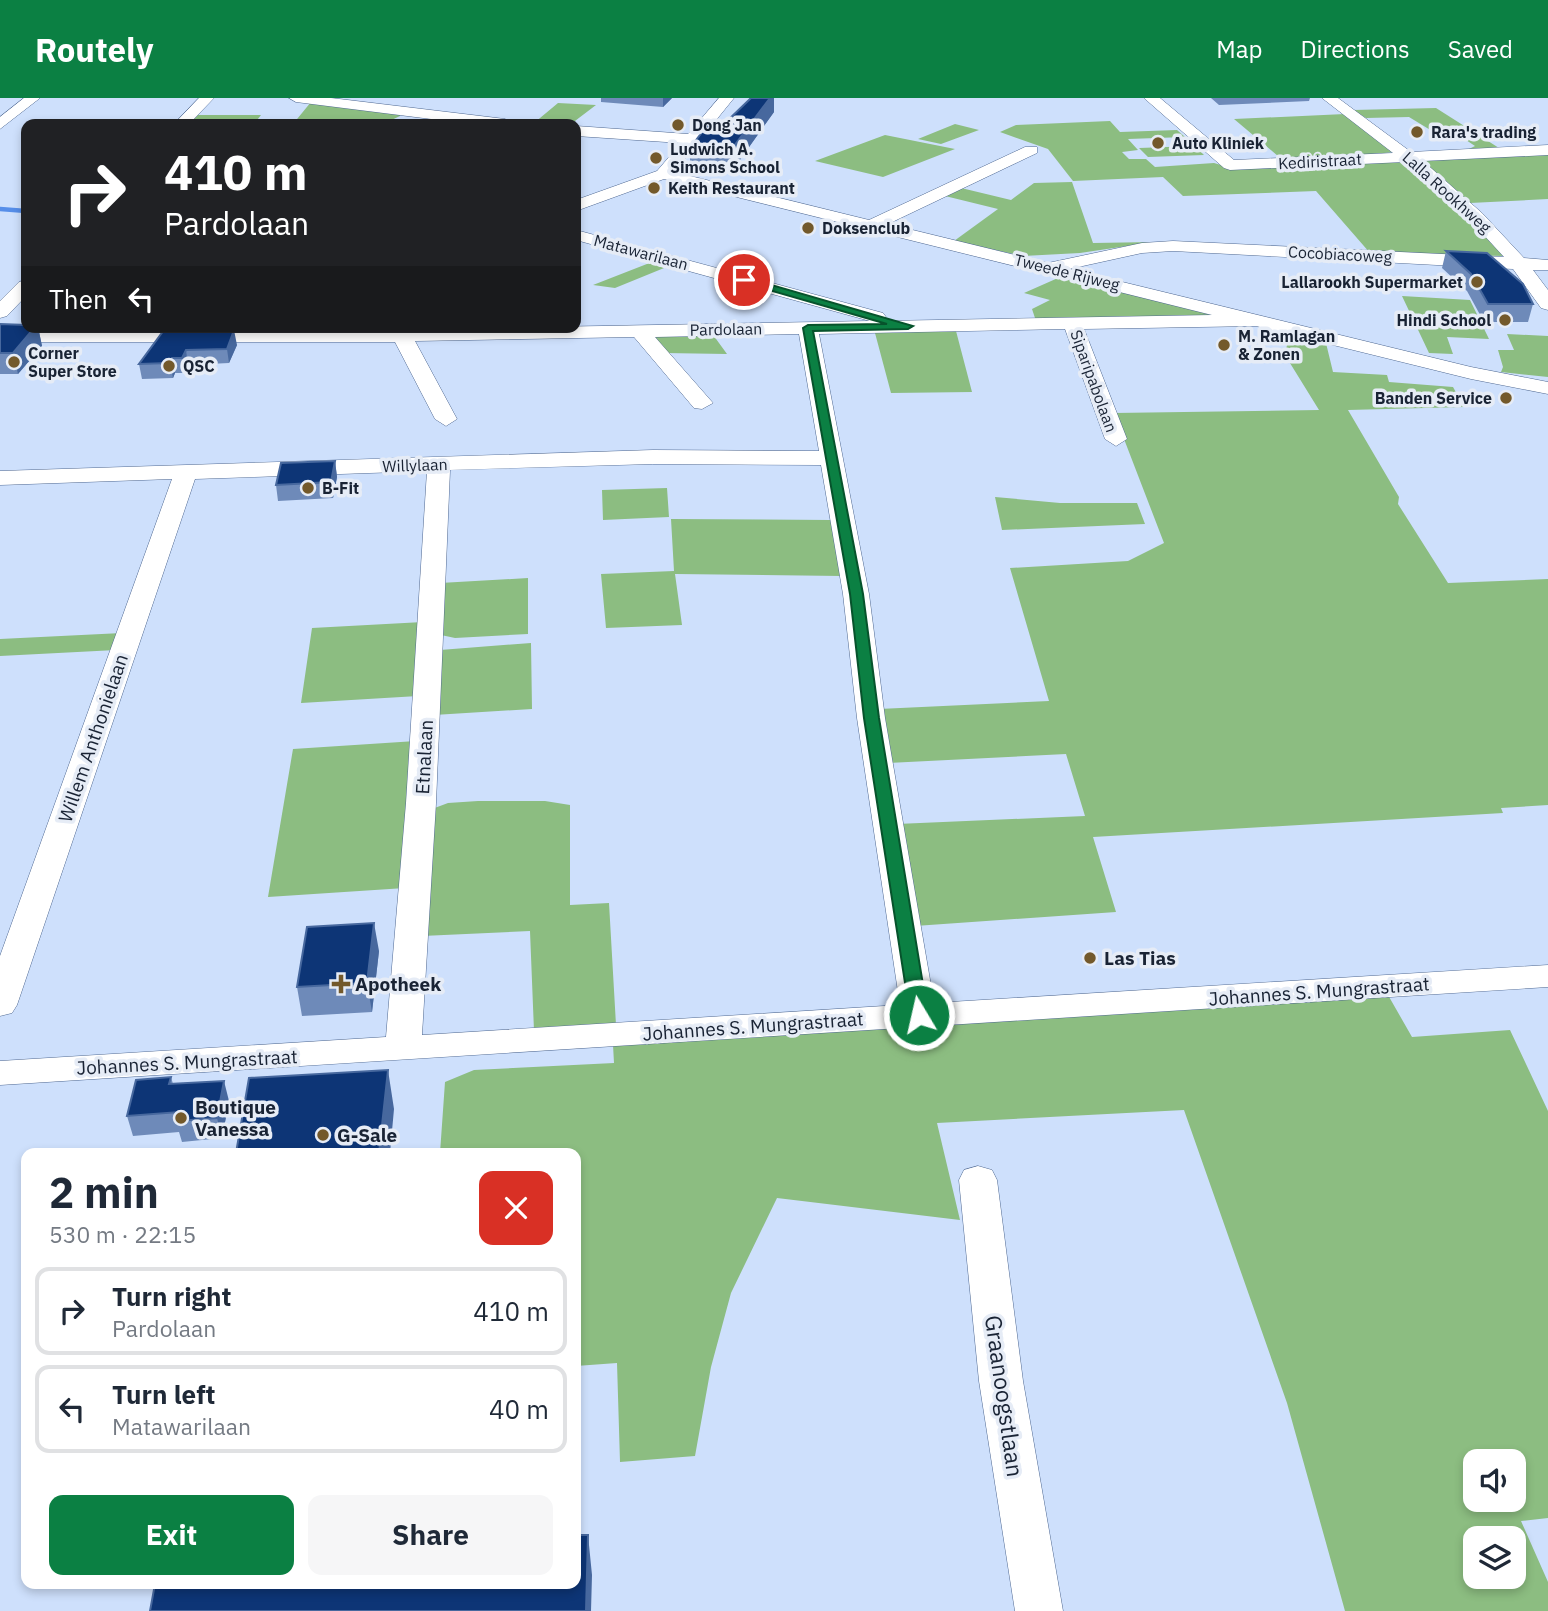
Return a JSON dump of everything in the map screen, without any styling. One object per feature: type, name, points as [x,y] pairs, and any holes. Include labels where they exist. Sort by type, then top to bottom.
[{"type":"street","points":[[21,98],[32,98]]},
{"type":"street","points":[[0,124],[32,98]]},
{"type":"street","points":[[186,119],[207,98]]},
{"type":"street","points":[[296,98],[465,119]]},
{"type":"street","points":[[397,119],[438,98]]},
{"type":"street","points":[[581,204],[663,174],[727,98]]},
{"type":"street","name":"Kediristraat","points":[[1151,98],[1230,165],[1548,149]]},
{"type":"street","name":"Lalla Rookhweg","points":[[1329,98],[1410,156],[1441,183],[1522,263],[1548,304]]},
{"type":"street","points":[[581,131],[690,139]]},
{"type":"street","points":[[874,224],[1031,150]]},
{"type":"street","name":"Tweede Rijweg","points":[[663,174],[1050,267],[1471,373],[1548,387]]},
{"type":"street","name":"Matawarilaan","points":[[581,236],[908,326]]},
{"type":"street","name":"Cocobiacoweg","points":[[1017,260],[1196,247],[1548,265]]},
{"type":"street","name":"Cocobiacoweg","points":[[1050,267],[1132,250]]},
{"type":"street","points":[[0,312],[21,291]]},
{"type":"street","name":"Pardolaan","points":[[581,331],[1260,320]]},
{"type":"street","name":"Siparipabolaan","points":[[1072,323],[1116,439]]},
{"type":"street","points":[[808,328],[856,594],[871,718],[919,1015]]},
{"type":"street","points":[[638,330],[702,403]]},
{"type":"street","points":[[0,335],[192,336],[208,333]]},
{"type":"street","name":"Pardolaan","points":[[192,336],[520,333]]},
{"type":"street","points":[[402,336],[446,419]]},
{"type":"street","name":"Tweede Rijweg","points":[[1471,373],[1548,380]]},
{"type":"street","name":"Willylaan","points":[[0,478],[653,457],[830,458]]},
{"type":"street","name":"Etnalaan","points":[[403,1049],[421,803],[439,464]]},
{"type":"street","name":"Willem Anthonielaan","points":[[0,1005],[186,471]]},
{"type":"street","name":"Johannes S. Mungrastraat","points":[[0,1073],[1548,976]]},
{"type":"street","name":"Graanoogstlaan","points":[[978,1180],[1001,1381],[1038,1611]]},
{"type":"green space","points":[[311,102],[400,113],[400,116],[394,119],[297,119]]},
{"type":"green space","points":[[558,103],[596,105],[578,119],[539,119]]},
{"type":"green space","points":[[1436,108],[1499,148],[1467,150],[1475,146],[1451,130],[1432,131],[1409,117],[1366,118],[1353,110]]},
{"type":"green space","points":[[1345,114],[1395,152],[1285,162],[1234,119]]},
{"type":"green space","points":[[198,115],[261,115],[258,119],[194,119]]},
{"type":"green space","points":[[1110,121],[1120,132],[1177,130],[1185,137],[1128,139],[1138,150],[1122,152],[1129,159],[1146,159],[1155,167],[1214,163],[1228,167],[1405,160],[1434,182],[1504,256],[1370,253],[1316,191],[1183,196],[1163,177],[1073,181],[1048,149],[1000,132],[1016,125]]},
{"type":"green space","points":[[955,124],[979,130],[941,144],[918,139]]},
{"type":"green space","points":[[885,135],[955,149],[883,177],[815,161]]},
{"type":"green space","points":[[1195,146],[1204,155],[1148,157],[1139,148]]},
{"type":"green space","points":[[1548,151],[1548,199],[1470,203],[1419,158]]},
{"type":"green space","points":[[1072,182],[1093,243],[1154,242],[1080,253],[1023,256],[954,241],[998,209],[941,195],[957,187],[1011,200],[1034,183]]},
{"type":"green space","points":[[652,262],[669,266],[615,288],[593,285]]},
{"type":"green space","points":[[1067,274],[1218,316],[1036,321],[1032,309],[1050,300],[1024,293]]},
{"type":"green space","points":[[1402,296],[1470,300],[1489,339],[1447,337],[1453,354],[1429,353]]},
{"type":"green space","points":[[1290,330],[1325,339],[1333,372],[1387,375],[1389,382],[1453,387],[1464,407],[1348,410],[1399,497],[1398,504],[1448,583],[1548,579],[1548,805],[1501,808],[1503,813],[1093,837],[1116,912],[915,926],[897,824],[1085,816],[1066,754],[888,763],[879,709],[1049,701],[1010,568],[1128,561],[1164,543],[1114,413],[1319,410],[1285,355]]},
{"type":"green space","points":[[956,331],[972,392],[891,393],[875,333]]},
{"type":"green space","points":[[711,332],[727,354],[664,353],[649,333]]},
{"type":"green space","points":[[1507,334],[1548,336],[1548,377],[1501,372],[1503,367],[1498,350],[1514,350]]},
{"type":"green space","points":[[667,488],[669,517],[603,520],[602,490]]},
{"type":"green space","points":[[995,497],[1060,503],[1137,503],[1145,524],[1002,530]]},
{"type":"green space","points":[[671,519],[831,520],[842,576],[675,574],[682,625],[606,628],[601,574],[674,571]]},
{"type":"green space","points":[[528,578],[528,634],[455,638],[441,635],[440,583]]},
{"type":"green space","points":[[423,622],[418,696],[301,703],[312,628]]},
{"type":"green space","points":[[122,633],[116,650],[0,656],[0,639]]},
{"type":"green space","points":[[531,643],[532,709],[434,715],[440,650]]},
{"type":"green space","points":[[416,741],[405,888],[268,897],[293,749]]},
{"type":"green space","points":[[545,801],[570,805],[570,905],[609,903],[616,1025],[534,1031],[530,931],[422,936],[432,809],[448,803]]},
{"type":"green space","points":[[1388,995],[1412,1037],[1510,1030],[1548,1111],[1548,1518],[1521,1521],[1523,1526],[1463,1526],[1463,1589],[1526,1589],[1526,1532],[1548,1582],[1548,1611],[1345,1611],[1287,1403],[1184,1110],[937,1123],[960,1220],[777,1198],[731,1293],[711,1367],[695,1456],[620,1462],[617,1363],[581,1366],[581,1148],[440,1148],[445,1082],[474,1070],[614,1063],[613,1045]]},
{"type":"building","points":[[751,98],[770,98],[731,150],[690,148],[709,123],[724,124]]},
{"type":"building","points":[[1446,251],[1487,253],[1523,284],[1533,304],[1488,304],[1471,274]]},
{"type":"building","points":[[0,324],[21,325],[21,333],[30,333],[13,353],[0,353]]},
{"type":"building","points":[[162,333],[233,333],[227,349],[186,350],[182,358],[172,358],[170,363],[139,364]]},
{"type":"building","points":[[335,461],[331,482],[276,485],[281,463]]},
{"type":"building","points":[[374,923],[367,983],[297,987],[307,927]]},
{"type":"building","points":[[388,1070],[380,1148],[237,1148],[249,1078]]},
{"type":"building","points":[[171,1077],[169,1084],[224,1081],[217,1118],[177,1121],[179,1112],[127,1116],[136,1080]]},
{"type":"building","points":[[581,1535],[588,1535],[586,1611],[150,1611],[154,1589],[581,1589]]},
{"type":"waterway","points":[[0,209],[21,211]]},
{"type":"place","name":"Dong Jan","points":[[678,125]]},
{"type":"place","name":"Rara's trading","points":[[1417,132]]},
{"type":"place","name":"Auto Kliniek","points":[[1158,143]]},
{"type":"place","name":"Ludwich A. Simons School","points":[[656,158]]},
{"type":"place","name":"Keith Restaurant","points":[[654,188]]},
{"type":"place","name":"Doksenclub","points":[[808,228]]},
{"type":"place","name":"Lallarookh Supermarket","points":[[1477,282]]},
{"type":"place","name":"Hindi School","points":[[1505,320]]},
{"type":"place","name":"M. Ramlagan & Zonen","points":[[1224,345]]},
{"type":"place","name":"Corner Super Store","points":[[14,362]]},
{"type":"place","name":"QSC","points":[[169,366]]},
{"type":"place","name":"Banden Service","points":[[1506,398]]},
{"type":"place","name":"B-Fit","points":[[308,488]]},
{"type":"place","name":"Las Tias","points":[[1090,958]]},
{"type":"place","name":"Apotheek","points":[[341,984]]},
{"type":"place","name":"Boutique Vanessa","points":[[181,1118]]},
{"type":"place","name":"G-Sale","points":[[323,1135]]},
{"type":"route","points":[[744,280],[908,326],[808,328],[856,594],[871,718],[919,1015]]}]
